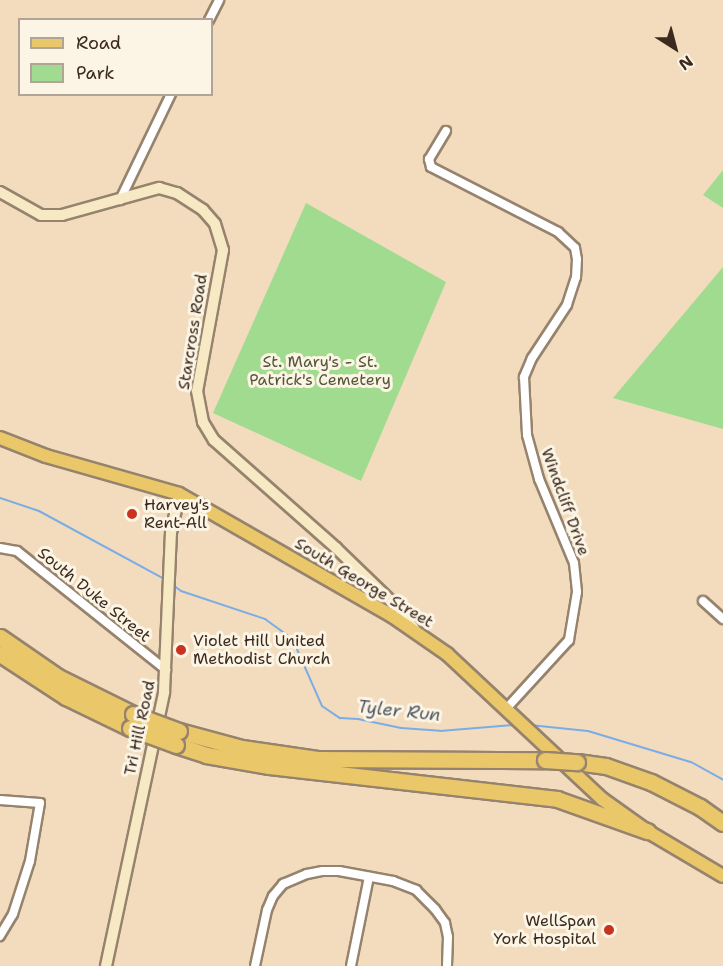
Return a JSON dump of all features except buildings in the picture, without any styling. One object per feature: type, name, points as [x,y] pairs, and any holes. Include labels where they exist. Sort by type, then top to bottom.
[{"type":"highway","points":[[0,637],[58,677],[132,721]]},
{"type":"highway","points":[[0,654],[66,697],[177,738],[206,754],[269,766],[548,798],[597,812],[647,831]]},
{"type":"highway","points":[[177,738],[317,759],[545,760],[606,766],[651,782],[700,807],[723,824]]},
{"type":"main road","name":"South George Street","points":[[0,438],[46,456],[179,494],[415,629],[447,654],[584,785],[647,831],[723,876]]},
{"type":"street","points":[[210,18],[219,0]]},
{"type":"street","points":[[120,200],[170,96]]},
{"type":"street","name":"Windcliff Drive","points":[[446,131],[429,159],[431,166],[558,232],[575,248],[577,259],[576,276],[567,305],[532,358],[524,377],[527,435],[539,479],[574,564],[577,592],[569,640],[506,709]]},
{"type":"street","name":"Starcross Road","points":[[0,192],[41,215],[62,215],[159,188],[177,193],[203,210],[215,224],[223,250],[197,390],[202,422],[214,440],[336,548],[397,607],[415,629]]},
{"type":"street","name":"Tri Hill Road","points":[[106,966],[167,670],[171,533],[179,494]]},
{"type":"street","name":"South Duke Street","points":[[0,548],[16,551],[167,670]]},
{"type":"street","points":[[703,601],[723,619]]},
{"type":"street","points":[[0,800],[40,803],[30,861],[14,914],[0,936]]},
{"type":"street","points":[[255,966],[267,910],[273,896],[283,884],[307,874],[323,871],[393,881],[416,890],[445,923],[448,936],[447,966]]},
{"type":"street","points":[[351,966],[369,877]]},
{"type":"green space","points":[[723,170],[723,208],[703,195]]},
{"type":"green space","name":"St. Mary's - St. Patrick's Cemetery","points":[[306,203],[446,282],[361,481],[213,413]]},
{"type":"green space","points":[[723,267],[723,429],[613,398]]},
{"type":"waterway","name":"Tyler Run","points":[[0,498],[39,511],[166,580]]},
{"type":"waterway","name":"Tyler Run","points":[[173,585],[181,591],[265,619],[287,635],[296,647],[322,706],[340,718],[358,719],[401,728],[440,731],[515,725]]},
{"type":"waterway","name":"Tyler Run","points":[[530,725],[588,731],[691,762],[723,780]]},
{"type":"place","name":"Harvey's Rent-All","points":[[132,514]]},
{"type":"place","name":"Violet Hill United Methodist Church","points":[[181,650]]},
{"type":"place","name":"WellSpan York Hospital","points":[[609,930]]}]
